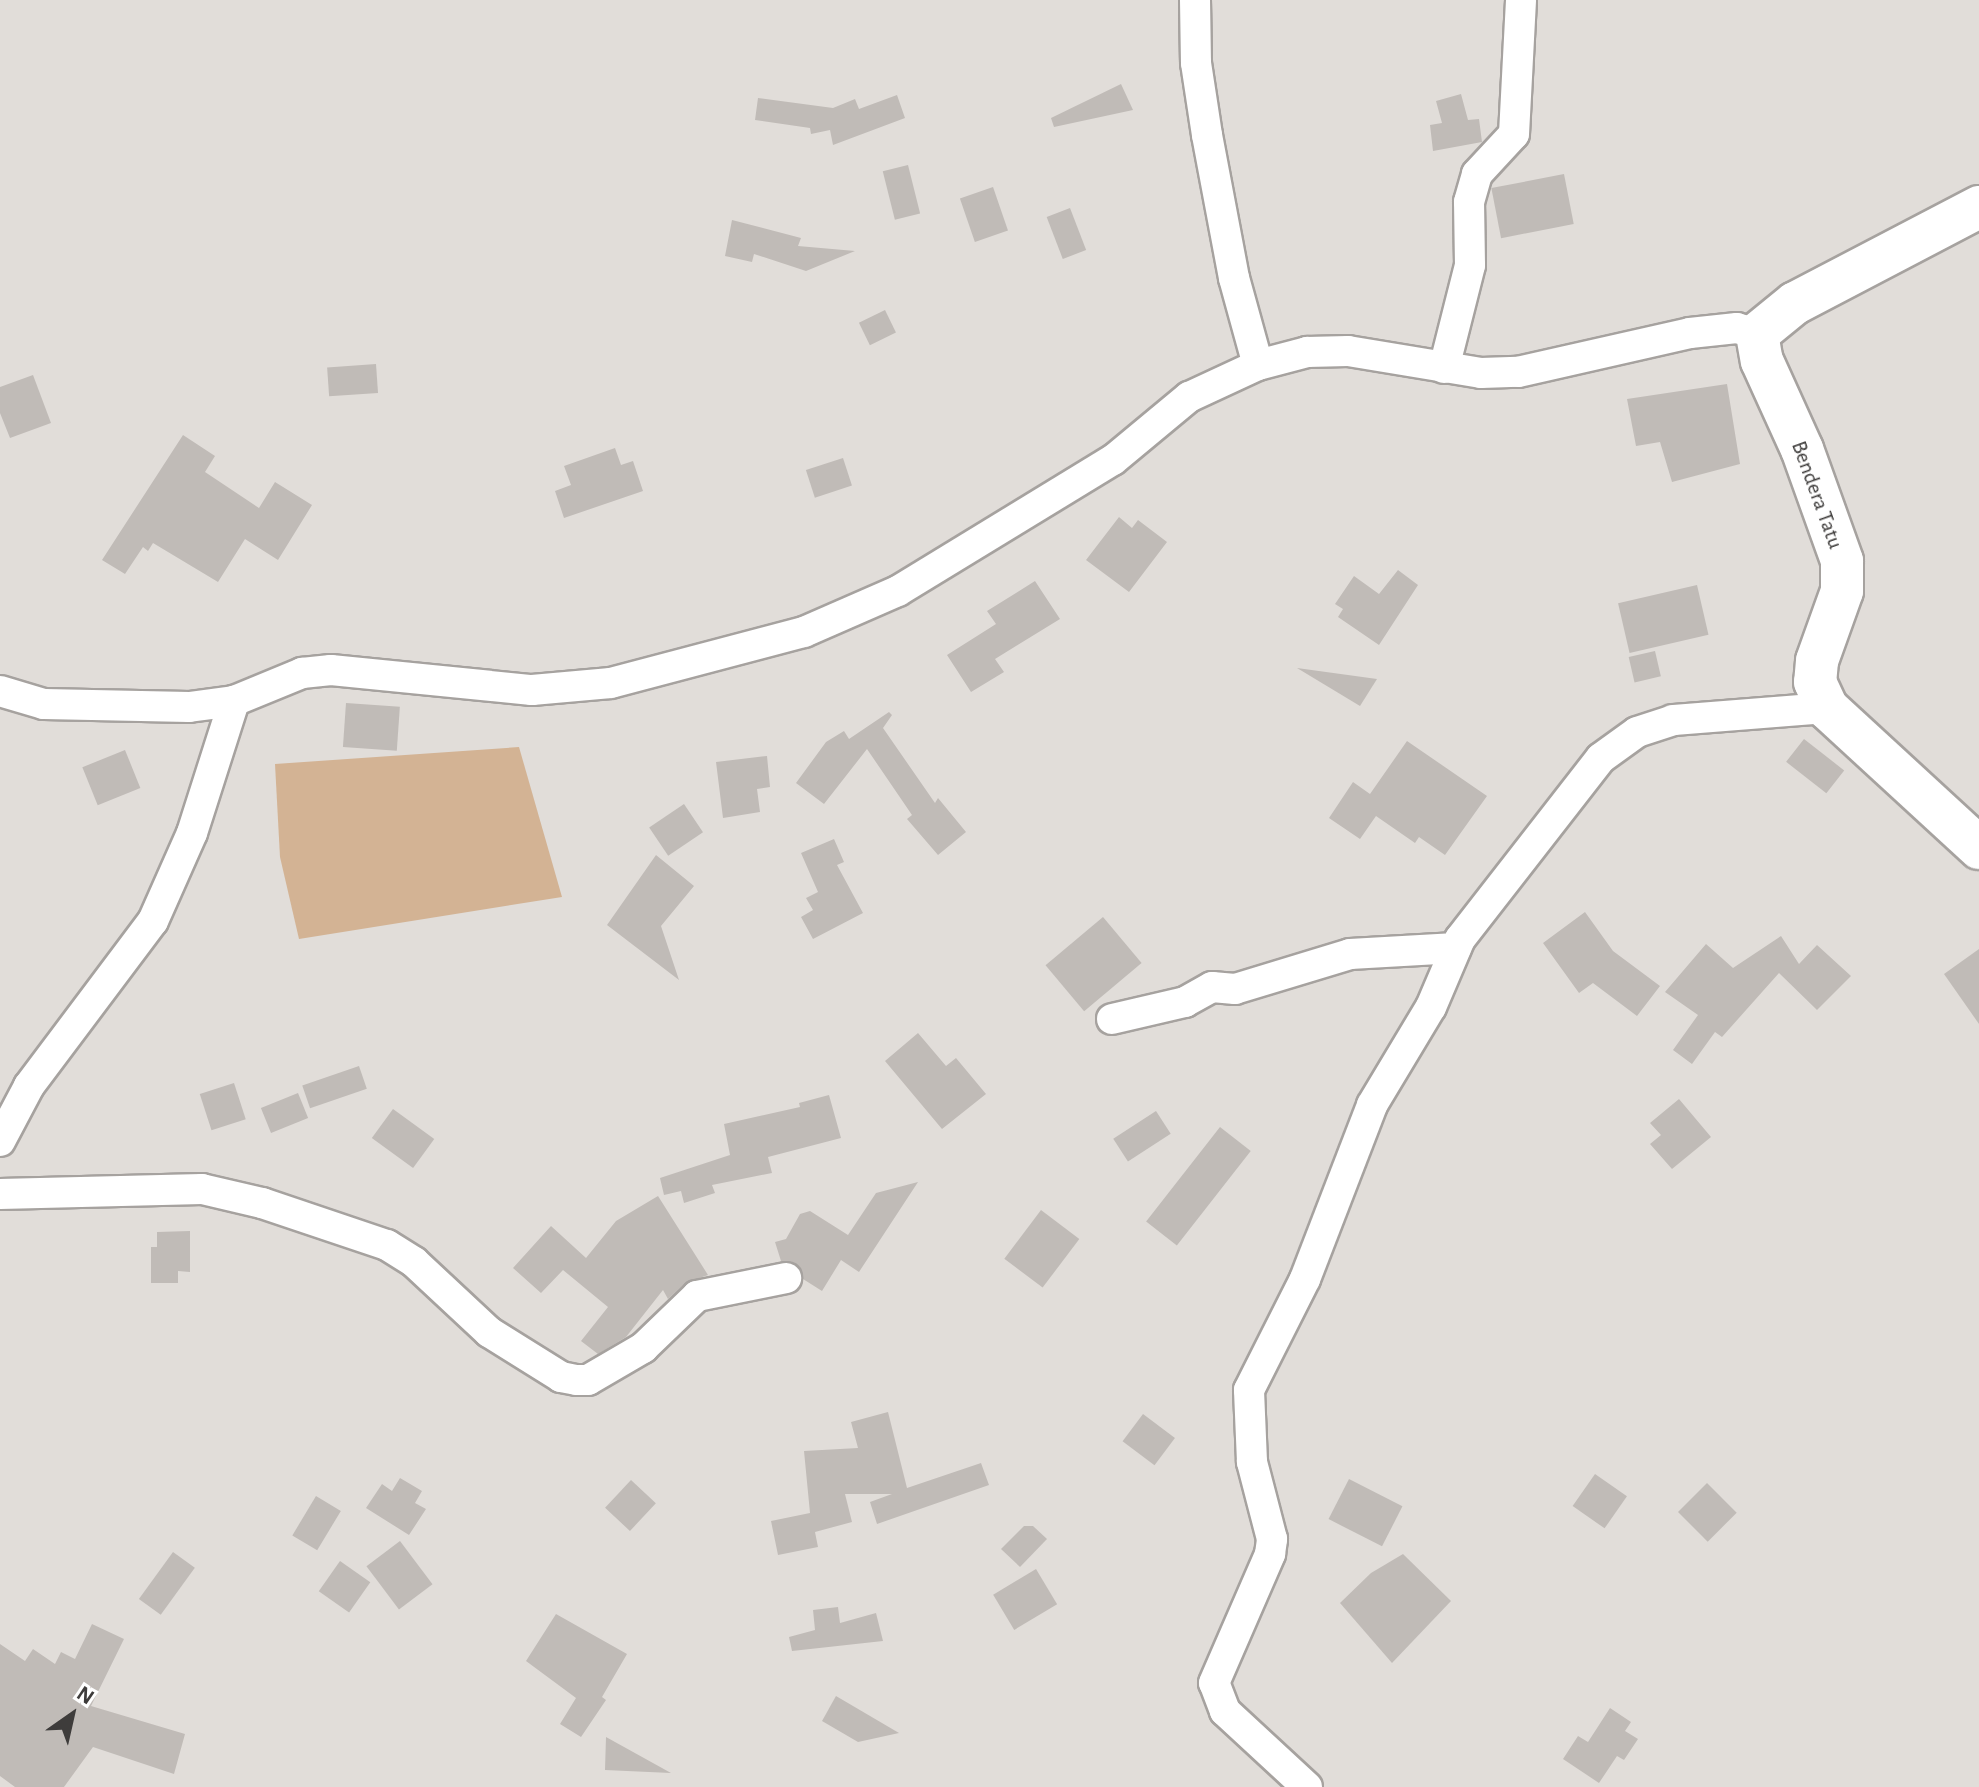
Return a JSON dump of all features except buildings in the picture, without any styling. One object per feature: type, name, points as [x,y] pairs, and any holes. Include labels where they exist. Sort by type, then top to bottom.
[{"type":"main road","points":[[1757,334],[1795,303],[1979,207]]},
{"type":"main road","name":"Bendera Tatu","points":[[1757,334],[1762,361],[1802,449],[1842,561],[1842,591],[1817,661],[1815,682],[1827,708]]},
{"type":"main road","points":[[1827,708],[1979,848]]},
{"type":"street","points":[[1195,0],[1207,135],[1234,278],[1258,365]]},
{"type":"street","points":[[1444,368],[1470,265],[1469,202],[1477,174],[1514,134],[1521,0]]},
{"type":"street","points":[[0,691],[44,704],[189,707],[234,701],[302,673],[331,670],[567,690],[672,670],[804,632],[898,591],[1113,460],[1189,397],[1258,365],[1307,352],[1348,351],[1444,368],[1518,372],[1690,333],[1737,328],[1757,334]]},
{"type":"street","points":[[0,1141],[29,1086],[153,921],[192,833],[234,701]]},
{"type":"street","points":[[1307,1787],[1225,1711],[1214,1683],[1270,1554],[1269,1526],[1252,1462],[1249,1390],[1257,1365],[1305,1279],[1368,1115],[1431,1007],[1456,948],[1561,804],[1601,758],[1637,732],[1673,720],[1827,708]]},
{"type":"street","points":[[1112,1019],[1185,1002],[1212,987],[1235,989],[1350,954],[1456,948]]},
{"type":"street","points":[[0,1194],[202,1189],[262,1203],[387,1245],[414,1262],[489,1332],[561,1377],[576,1380],[588,1380],[643,1348],[697,1296],[786,1278]]},
{"type":"shaded area","points":[[519,747],[562,897],[299,939],[280,857],[275,764]]}]
